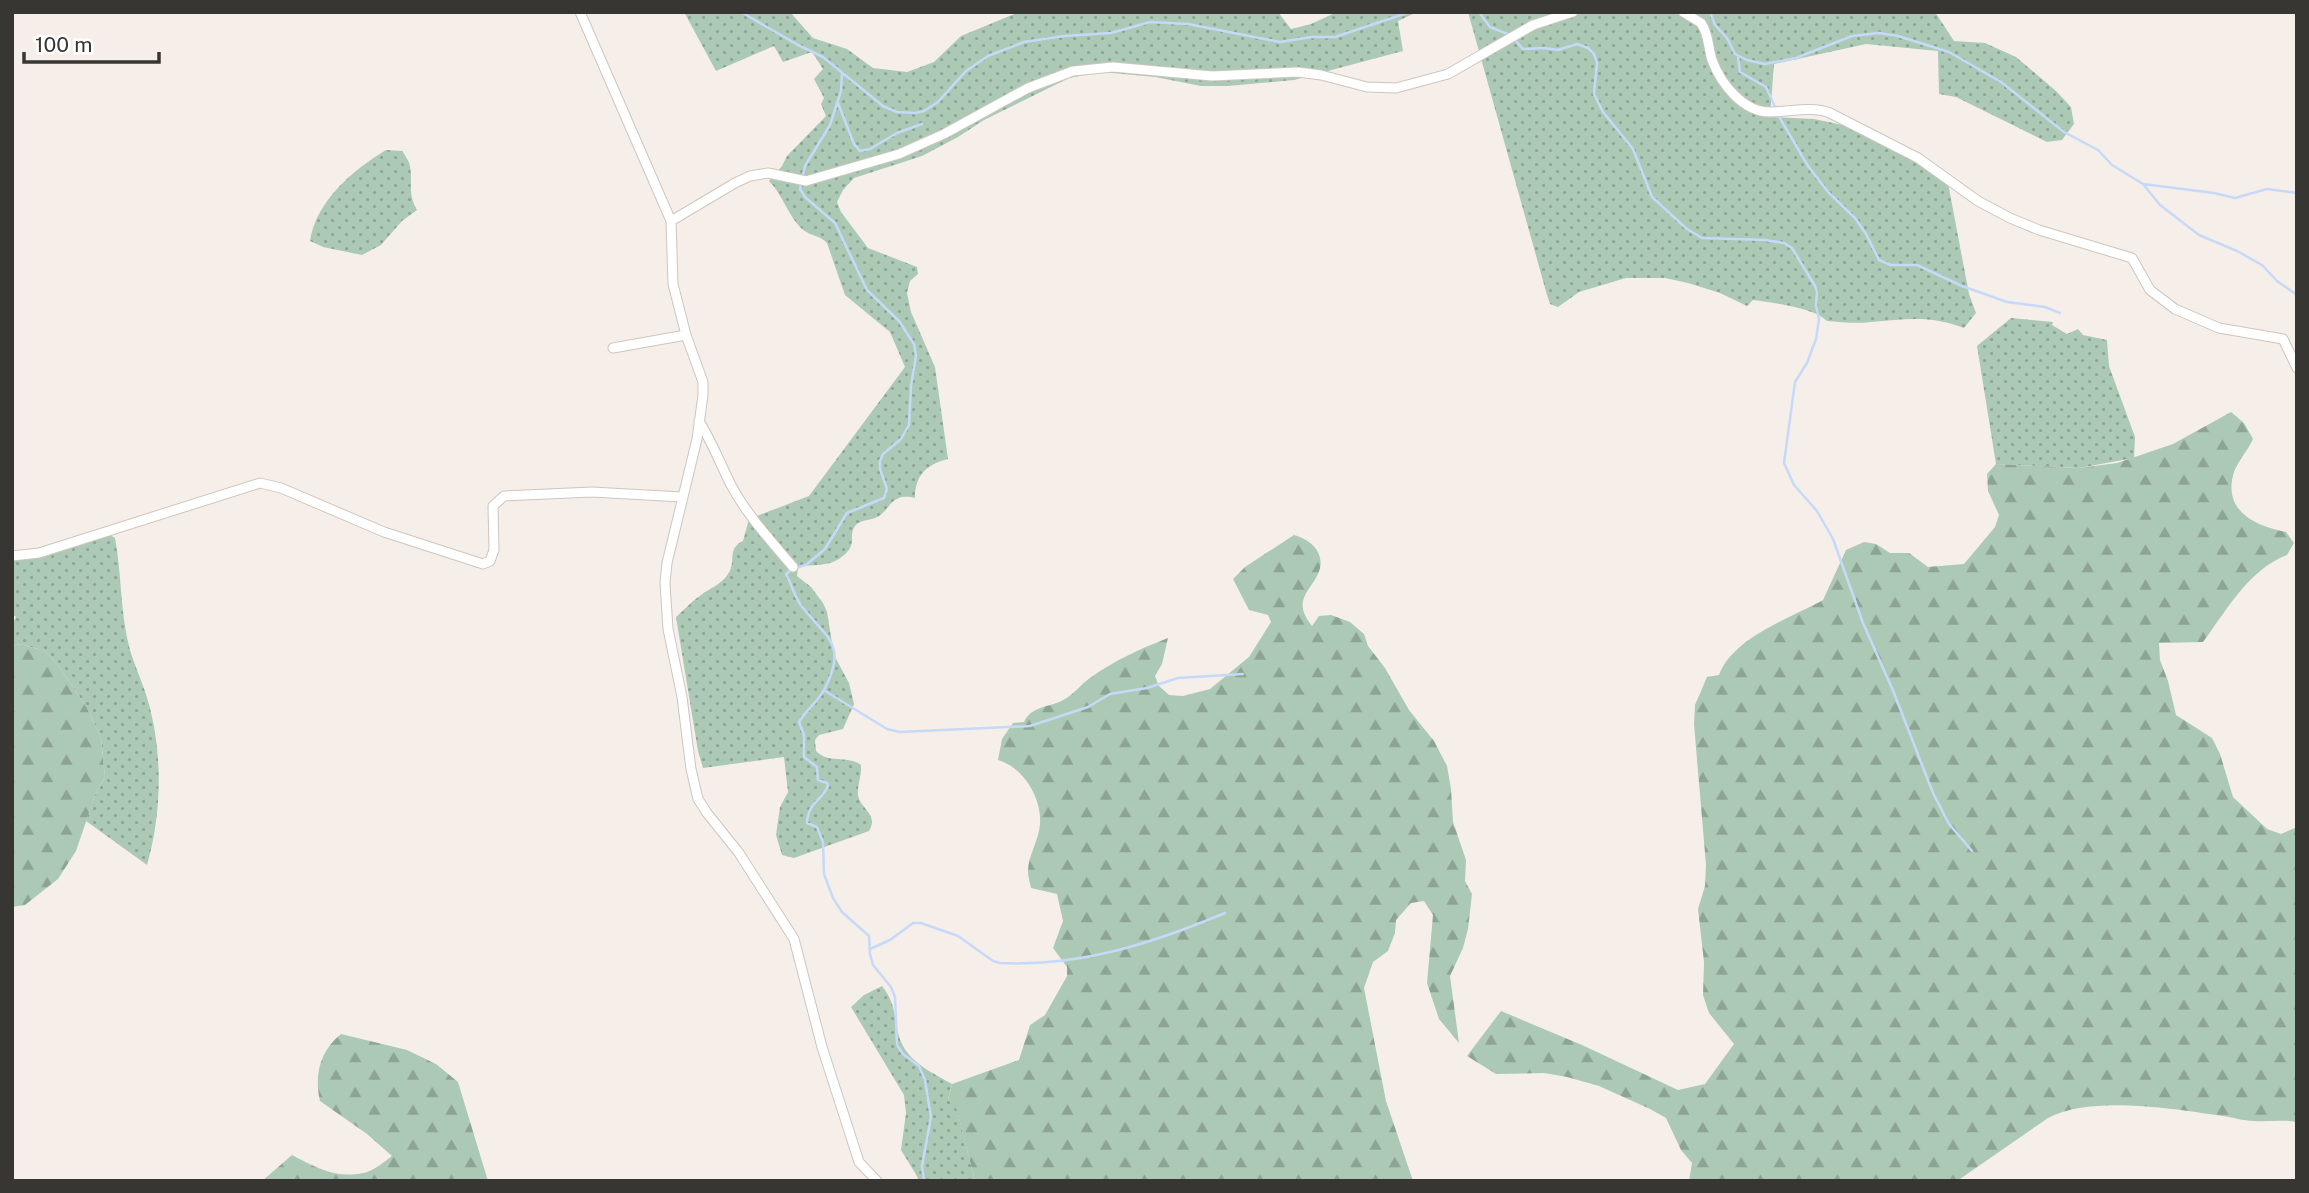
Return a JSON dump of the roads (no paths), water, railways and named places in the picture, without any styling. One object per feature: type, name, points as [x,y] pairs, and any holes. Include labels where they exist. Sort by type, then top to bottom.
[{"type":"street","points":[[580,12],[671,221],[672,276],[687,335],[703,382],[704,396],[667,563],[665,583],[668,629],[682,697],[694,786],[707,813],[739,853],[794,939],[822,1047],[859,1162],[877,1181]]},
{"type":"street","points":[[671,221],[750,176],[768,173],[806,181],[900,154],[944,134],[1028,88],[1073,71],[1113,67],[1212,76],[1298,72],[1367,87],[1396,88],[1448,74],[1533,25],[1573,12]]},
{"type":"street","points":[[1683,12],[1704,27],[1712,60],[1722,79],[1731,91],[1755,110],[1819,110],[1830,113],[1918,158],[1978,201],[2010,218],[2039,230],[2132,258],[2150,290],[2175,309],[2219,328],[2283,339],[2297,368]]},
{"type":"street","points":[[613,348],[687,335]]},
{"type":"street","points":[[699,421],[712,442],[731,485],[752,518],[793,567]]},
{"type":"street","points":[[12,556],[39,553],[260,483],[281,488],[384,532],[483,564],[490,561],[494,550],[493,506],[504,496],[592,492],[682,497]]},
{"type":"waterway","points":[[741,12],[823,57],[883,106],[897,112],[915,113],[938,102],[966,71],[988,56],[1024,42],[1111,33],[1150,22],[1188,24],[1280,42],[1335,37],[1410,12]]},
{"type":"waterway","points":[[1479,12],[1490,27],[1510,35]]},
{"type":"waterway","points":[[1710,12],[1715,25],[1727,38],[1735,54],[1765,64],[1796,58],[1852,36],[1879,33],[1949,52],[2001,82],[2064,132],[2098,150],[2112,165],[2143,184],[2235,198],[2267,189],[2297,193]]},
{"type":"waterway","points":[[1514,39],[1523,49],[1558,50],[1577,44],[1588,48],[1597,63],[1594,94],[1603,112],[1633,149],[1652,197],[1687,229],[1702,238],[1784,243],[1792,248],[1815,286],[1819,319],[1816,339],[1807,363],[1795,382],[1784,463],[1794,485],[1817,511],[1833,539],[1863,623],[1933,793],[1949,824],[1972,851]]},
{"type":"waterway","points":[[1738,57],[1740,72],[1766,87],[1776,109]]},
{"type":"waterway","points":[[842,73],[841,91],[830,125],[805,166],[800,189],[805,197],[835,223],[867,290],[899,321],[914,344],[916,356],[909,425],[901,439],[883,454],[880,461],[887,489],[884,498],[847,513],[825,549],[806,565],[786,574],[800,604],[827,636],[834,652],[834,662],[825,688],[799,722],[804,735],[804,757],[817,767],[818,780],[828,786],[810,810],[807,823],[817,827],[823,842],[824,874],[833,898],[842,912],[869,936],[873,965],[891,987],[895,997],[897,1045],[903,1054],[919,1066],[925,1080],[931,1117],[922,1166],[924,1181]]},
{"type":"waterway","points":[[838,103],[854,144],[860,151],[870,149],[897,133],[922,124]]},
{"type":"waterway","points":[[1778,115],[1808,166],[1828,192],[1855,218],[1879,260],[1891,265],[1917,265],[1962,286],[2007,302],[2045,307],[2060,313]]},
{"type":"waterway","points":[[2143,184],[2160,205],[2199,235],[2262,265],[2277,281],[2297,295]]},
{"type":"waterway","points":[[825,691],[887,729],[900,732],[1030,726],[1088,707],[1110,694],[1147,688],[1178,678],[1243,674]]},
{"type":"waterway","points":[[870,949],[890,940],[913,923],[921,923],[958,936],[993,961],[1000,963],[1059,961],[1116,951],[1225,913]]}]
